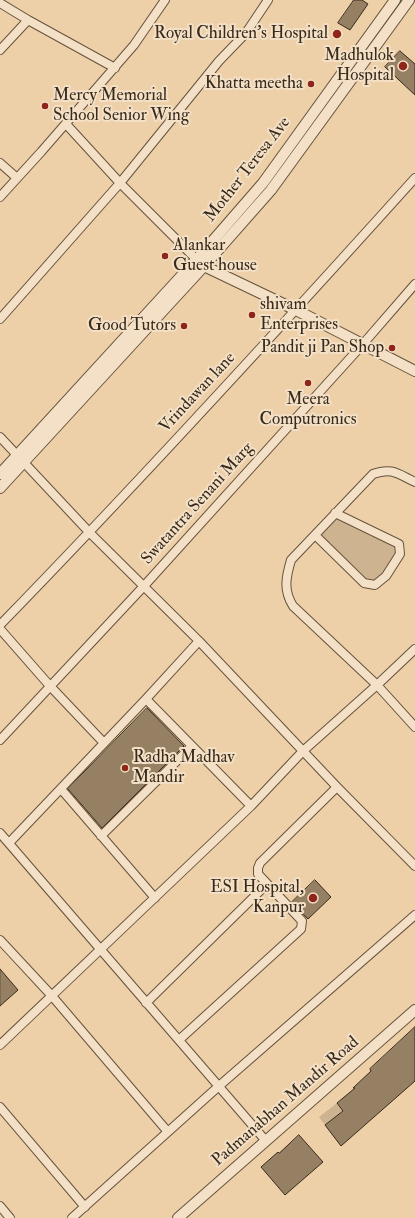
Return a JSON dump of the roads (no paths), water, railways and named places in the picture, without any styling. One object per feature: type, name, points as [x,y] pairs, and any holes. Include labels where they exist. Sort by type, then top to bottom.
[{"type":"street","points":[[0,197],[115,68],[134,45],[165,0]]},
{"type":"street","points":[[0,319],[120,183],[219,61],[246,33],[268,0]]},
{"type":"street","name":"Mother Teresa Ave","points":[[200,263],[263,183],[395,0]]},
{"type":"street","points":[[0,488],[20,459],[200,263],[271,190],[409,0]]},
{"type":"street","points":[[0,3],[115,68]]},
{"type":"street","points":[[0,50],[28,20]]},
{"type":"street","points":[[66,124],[120,183],[200,263],[415,371]]},
{"type":"street","points":[[0,163],[17,178]]},
{"type":"street","name":"Vrindawan lane","points":[[0,625],[90,533],[296,310],[415,178]]},
{"type":"street","name":"Swatantra Senani Marg","points":[[0,740],[144,586],[363,344],[415,284]]},
{"type":"street","points":[[0,437],[90,533],[199,641],[415,866]]},
{"type":"street","points":[[0,474],[20,459]]},
{"type":"street","points":[[415,482],[391,470],[373,474],[291,560],[286,575],[288,599],[293,606],[377,685],[415,727]]},
{"type":"street","points":[[315,535],[364,583],[376,585],[386,576],[400,554],[399,544],[335,514]]},
{"type":"street","points":[[0,629],[50,686],[104,743]]},
{"type":"street","points":[[9,843],[199,641]]},
{"type":"street","points":[[0,1045],[251,806],[304,751],[415,649]]},
{"type":"street","points":[[146,699],[251,806]]},
{"type":"street","points":[[101,836],[192,746]]},
{"type":"street","points":[[179,1040],[301,929],[302,921],[258,874],[258,868],[260,863],[338,787]]},
{"type":"street","points":[[60,790],[155,898]]},
{"type":"street","points":[[0,833],[266,1141]]},
{"type":"street","points":[[146,1003],[267,884]]},
{"type":"street","points":[[72,1218],[219,1086],[415,915]]},
{"type":"street","points":[[0,940],[52,996],[168,1132]]},
{"type":"street","name":"Padmanabhan Mandir Road","points":[[178,1218],[415,1010]]},
{"type":"street","points":[[0,1107],[85,1207]]},
{"type":"street","points":[[0,1206],[10,1218]]},
{"type":"place","name":"Royal Children's Hospital","points":[[337,34]]},
{"type":"place","name":"Madhulok Hospital","points":[[403,66]]},
{"type":"place","name":"Khatta meetha","points":[[311,84]]},
{"type":"place","name":"Mercy Memorial School Senior Wing","points":[[45,106]]},
{"type":"place","name":"Alankar Guest house","points":[[165,256]]},
{"type":"place","name":"shivam Enterprises","points":[[252,315]]},
{"type":"place","name":"Good Tutors","points":[[184,326]]},
{"type":"place","name":"Pandit ji Pan Shop","points":[[392,348]]},
{"type":"place","name":"Meera Computronics","points":[[308,383]]},
{"type":"place","name":"Radha Madhav Mandir","points":[[125,768]]},
{"type":"place","name":"ESI Hospital, Kanpur","points":[[313,898]]}]
